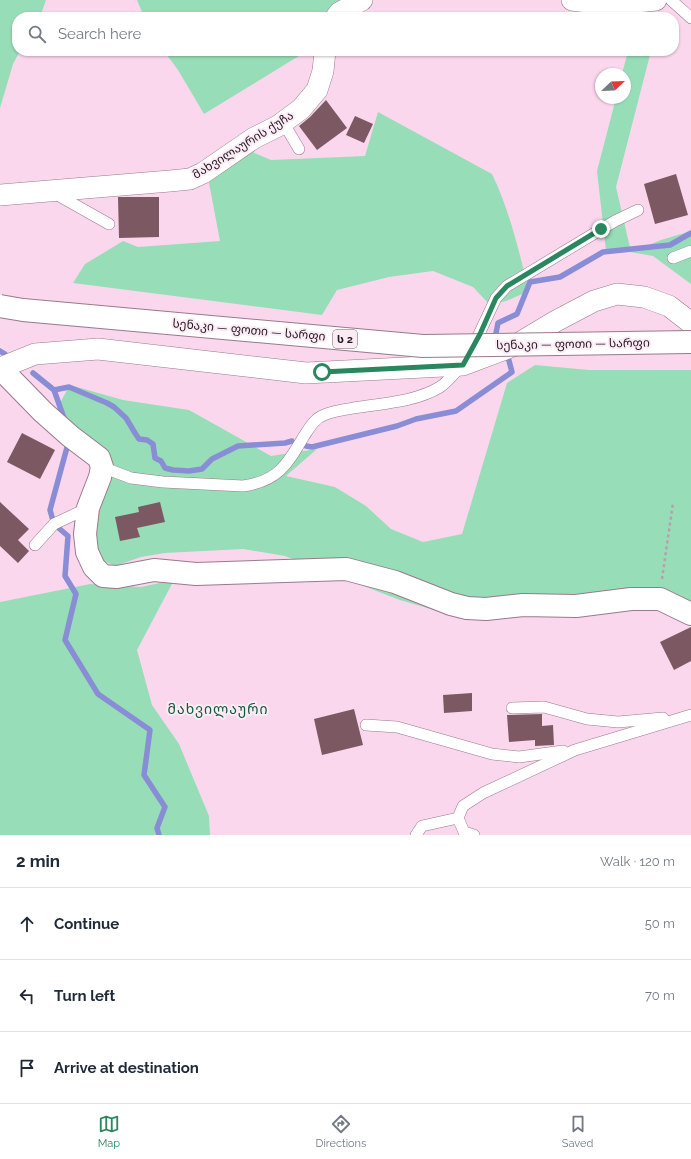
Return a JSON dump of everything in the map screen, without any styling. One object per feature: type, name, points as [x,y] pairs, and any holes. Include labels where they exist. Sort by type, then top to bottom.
[{"type":"main road","name":"სენაკი — ფოთი — სარფი","points":[[0,306],[23,310],[424,346],[691,342]]},
{"type":"main road","points":[[0,368],[43,412],[70,436],[99,458],[102,467],[100,477],[88,508],[85,534],[87,552],[94,567],[103,576],[117,577],[154,570],[196,574],[346,569],[395,582],[451,604],[467,608],[486,609],[523,605],[576,606],[611,600],[660,599],[691,614]]},
{"type":"street","points":[[572,0],[592,3],[632,3],[656,0]]},
{"type":"street","points":[[341,12],[358,1]]},
{"type":"street","name":"მახვილაურის ქუჩა","points":[[0,195],[52,192],[190,179],[203,173],[254,138],[283,122],[301,109],[317,90],[323,71],[324,56]]},
{"type":"street","points":[[0,368],[34,354],[98,349],[306,373],[463,365],[516,345],[594,300],[617,294],[644,297],[669,306],[691,323]]},
{"type":"lane","points":[[671,0],[691,18]]},
{"type":"lane","points":[[283,122],[299,149]]},
{"type":"lane","points":[[52,192],[110,224]]},
{"type":"lane","points":[[102,467],[131,478],[163,482],[243,486],[256,484],[270,478],[280,472],[292,457],[312,422],[324,415],[342,410],[420,396],[441,386],[463,365],[480,334],[496,298],[507,286],[615,221],[638,210]]},
{"type":"lane","points":[[673,258],[691,251]]},
{"type":"lane","points":[[35,545],[54,524],[88,508]]},
{"type":"lane","points":[[512,708],[544,707],[587,719],[618,722],[688,715]]},
{"type":"lane","points":[[474,835],[464,832],[458,818],[463,806],[483,793],[575,750],[688,715]]},
{"type":"lane","points":[[366,725],[397,727],[498,755],[519,757],[575,750]]},
{"type":"lane","points":[[416,835],[422,826],[458,818]]},
{"type":"path","points":[[660,599],[673,503]]},
{"type":"green space","points":[[0,0],[46,0],[42,12],[12,12],[12,56],[17,56],[13,64],[0,108]]},
{"type":"green space","points":[[137,0],[343,0],[331,12],[142,12]]},
{"type":"green space","points":[[168,56],[299,56],[204,114],[178,70]]},
{"type":"green space","points":[[627,56],[650,56],[616,187],[631,252],[661,240],[691,231],[691,284],[653,256],[630,252],[606,251],[597,171],[614,104],[631,104],[631,68],[624,68]]},
{"type":"green space","points":[[378,112],[492,174],[509,217],[529,291],[506,301],[490,305],[473,287],[433,271],[389,277],[337,290],[322,315],[73,283],[85,264],[123,241],[138,247],[220,241],[205,162],[236,145],[271,160],[365,156]]},
{"type":"green space","points":[[535,365],[589,370],[691,370],[691,606],[444,613],[400,600],[285,556],[243,549],[165,553],[141,557],[115,566],[98,558],[89,542],[102,467],[52,417],[70,385],[123,400],[189,410],[271,456],[317,449],[286,476],[335,487],[366,506],[391,529],[423,542],[462,534],[507,383]]},
{"type":"green space","points":[[174,580],[137,650],[152,705],[179,744],[209,816],[210,835],[0,835],[0,602],[90,584],[141,587]]},
{"type":"building","points":[[326,100],[347,128],[317,150],[299,126]]},
{"type":"building","points":[[355,116],[373,124],[364,143],[346,135]]},
{"type":"building","points":[[676,174],[688,215],[655,224],[644,184]]},
{"type":"building","points":[[118,197],[159,197],[159,237],[119,238]]},
{"type":"building","points":[[22,433],[55,450],[40,479],[7,462]]},
{"type":"building","points":[[0,502],[29,529],[18,540],[29,551],[18,563],[0,546]]},
{"type":"building","points":[[160,502],[165,522],[137,528],[140,537],[120,541],[115,517],[139,512],[138,507]]},
{"type":"building","points":[[691,627],[691,661],[674,670],[660,642]]},
{"type":"building","points":[[472,693],[472,711],[444,713],[443,695]]},
{"type":"building","points":[[354,709],[363,745],[322,755],[314,719]]},
{"type":"building","points":[[542,714],[542,726],[553,725],[554,745],[535,746],[535,740],[509,742],[507,715]]},
{"type":"waterway","points":[[498,338],[496,333],[498,323],[517,314],[530,282],[560,277],[603,252],[670,245],[691,233]]},
{"type":"waterway","points":[[0,351],[5,354]]},
{"type":"waterway","points":[[306,446],[312,447],[397,426],[416,419],[456,411],[512,372],[508,357]]},
{"type":"waterway","points":[[33,373],[54,390],[65,421]]},
{"type":"waterway","points":[[54,390],[69,387],[114,407],[126,418],[139,439],[147,440],[153,444],[155,458],[161,461],[165,468],[173,470],[189,471],[202,469],[212,459],[238,446],[285,443],[292,441]]},
{"type":"waterway","points":[[69,440],[50,510],[54,524],[68,536],[65,576],[76,594],[65,640],[98,694],[150,730],[144,775],[165,807],[157,828],[159,835]]},
{"type":"district","name":"მახვილაური","points":[[218,709]]},
{"type":"route","points":[[322,372],[463,365],[480,334],[496,298],[507,286],[601,229]]}]
